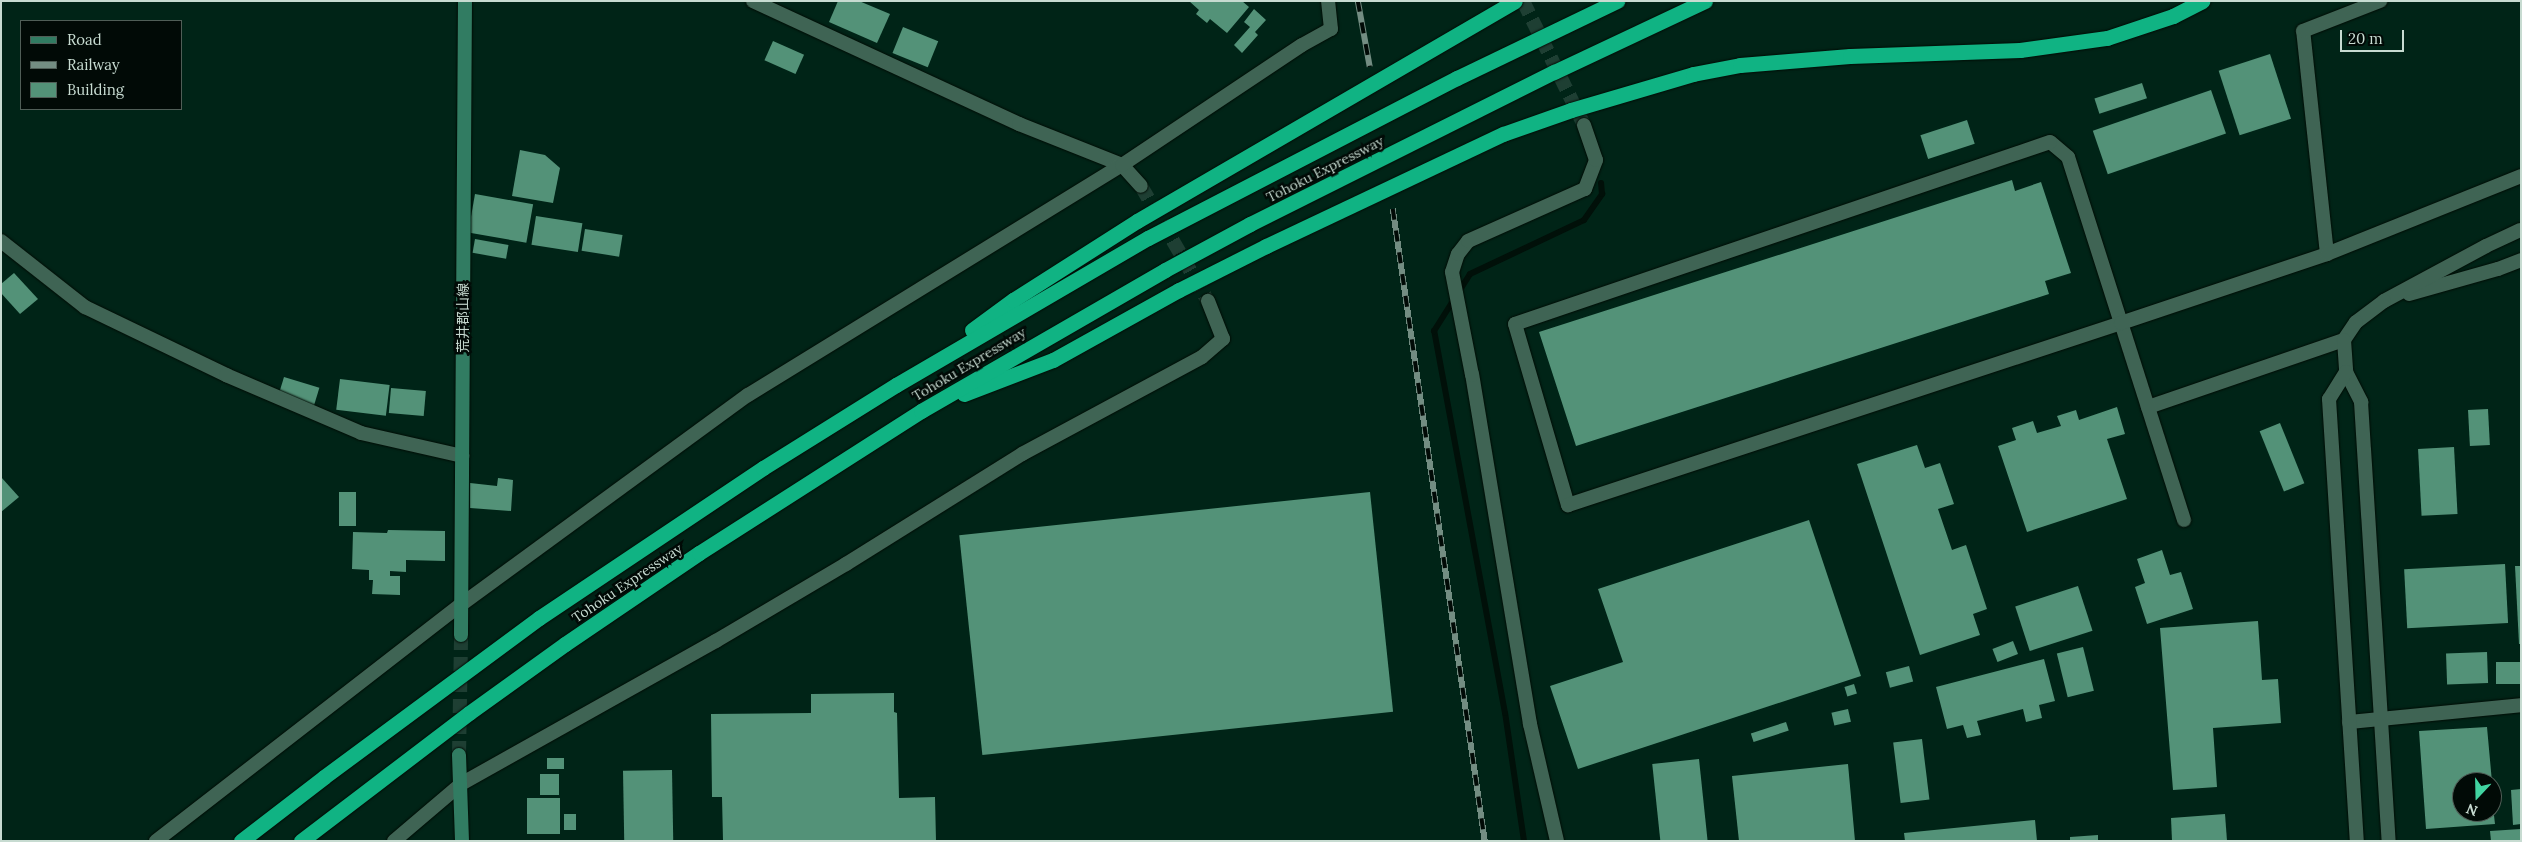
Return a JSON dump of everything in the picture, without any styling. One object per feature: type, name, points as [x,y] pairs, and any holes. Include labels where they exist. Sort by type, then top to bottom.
[{"type":"highway","points":[[896,385],[1013,300],[1137,221],[1515,1]]},
{"type":"highway","name":"Tohoku Expressway","points":[[241,841],[346,760],[539,618],[763,468],[896,385],[1148,238],[1457,78],[1617,1]]},
{"type":"highway","name":"Tohoku Expressway","points":[[301,841],[469,713],[565,644],[707,548],[921,411],[1140,284],[1250,224],[1554,72],[1705,1]]},
{"type":"highway","points":[[921,411],[1053,360],[1179,290],[1266,246],[1503,134],[1571,110],[1693,74],[1740,65],[1850,56],[2020,50],[2107,38],[2173,16],[2202,1]]},
{"type":"main road","name":"荒井郡山線","points":[[461,636],[465,1]]},
{"type":"main road","points":[[459,755],[462,784],[462,841]]},
{"type":"street","points":[[753,1],[1019,124],[1122,165],[1141,186]]},
{"type":"street","points":[[156,841],[462,604],[748,395],[1122,165],[1302,45],[1331,29],[1328,1]]},
{"type":"street","points":[[2327,254],[2303,31],[2380,1]]},
{"type":"street","points":[[1557,841],[1530,724],[1472,375],[1452,272],[1458,254],[1468,241],[1585,189],[1596,160],[1584,126]]},
{"type":"street","points":[[2184,520],[2121,323],[2068,156],[2050,142],[1515,324],[1568,505],[2121,323],[2327,254],[2521,176]]},
{"type":"street","points":[[2388,841],[2361,402],[2346,372],[2344,340],[2356,322],[2384,302],[2486,246],[2521,230]]},
{"type":"street","points":[[1,241],[85,307],[226,375],[361,433],[462,456]]},
{"type":"street","points":[[2384,302],[2498,269],[2521,260]]},
{"type":"street","points":[[394,841],[462,784],[716,641],[846,564],[1022,454],[1202,357],[1223,339],[1208,301]]},
{"type":"street","points":[[2148,407],[2344,340]]},
{"type":"street","points":[[2346,372],[2329,399],[2357,841]]},
{"type":"street","points":[[2350,722],[2521,704]]},
{"type":"building","points":[[838,1],[859,1],[890,14],[877,43],[829,22]]},
{"type":"building","points":[[1189,1],[1242,1],[1249,7],[1227,33],[1210,19],[1207,23],[1196,14],[1199,10]]},
{"type":"building","points":[[1254,9],[1266,20],[1255,32],[1258,35],[1242,53],[1234,45],[1250,27],[1244,22]]},
{"type":"building","points":[[903,27],[938,41],[928,67],[893,53]]},
{"type":"building","points":[[773,41],[804,55],[796,74],[764,60]]},
{"type":"building","points":[[2270,54],[2291,119],[2240,135],[2219,71]]},
{"type":"building","points":[[2142,83],[2147,98],[2099,114],[2094,98]]},
{"type":"building","points":[[2211,90],[2226,133],[2108,174],[2093,131]]},
{"type":"building","points":[[1967,120],[1975,144],[1928,159],[1920,135]]},
{"type":"building","points":[[520,150],[545,155],[560,168],[553,203],[512,196]]},
{"type":"building","points":[[2012,180],[2015,191],[2041,182],[2071,273],[2045,281],[2049,294],[1576,446],[1539,332]]},
{"type":"building","points":[[475,194],[533,204],[526,243],[468,232]]},
{"type":"building","points":[[536,216],[582,223],[578,252],[531,245]]},
{"type":"building","points":[[585,229],[623,235],[619,257],[582,251]]},
{"type":"building","points":[[475,239],[508,245],[506,259],[473,253]]},
{"type":"building","points":[[14,273],[38,299],[20,314],[1,293],[1,284]]},
{"type":"building","points":[[284,377],[319,388],[314,407],[278,396]]},
{"type":"building","points":[[340,379],[390,385],[386,416],[336,410]]},
{"type":"building","points":[[391,388],[426,391],[424,416],[389,413]]},
{"type":"building","points":[[2117,407],[2125,434],[2107,439],[2127,499],[2027,532],[1998,446],[2016,440],[2012,428],[2033,421],[2037,433],[2061,426],[2057,416],[2076,410],[2079,420]]},
{"type":"building","points":[[2488,409],[2490,445],[2470,446],[2468,410]]},
{"type":"building","points":[[2280,423],[2304,483],[2284,492],[2260,431]]},
{"type":"building","points":[[1917,445],[1925,468],[1940,463],[1954,504],[1938,509],[1952,550],[1966,545],[1987,609],[1973,614],[1980,635],[1920,655],[1857,464]]},
{"type":"building","points":[[2454,447],[2458,514],[2422,516],[2418,449]]},
{"type":"building","points":[[1,477],[19,497],[1,512]]},
{"type":"building","points":[[498,478],[513,480],[511,511],[470,508],[470,483],[497,486]]},
{"type":"building","points":[[339,492],[356,492],[356,526],[339,526]]},
{"type":"building","points":[[1370,492],[1393,712],[982,755],[959,535]]},
{"type":"building","points":[[1809,520],[1861,676],[1578,769],[1550,686],[1623,662],[1598,589]]},
{"type":"building","points":[[388,530],[445,531],[445,561],[406,560],[406,572],[390,571],[390,576],[400,576],[400,595],[372,594],[373,580],[369,580],[369,570],[352,569],[353,532],[387,533]]},
{"type":"building","points":[[2162,550],[2170,575],[2181,572],[2193,609],[2147,624],[2135,587],[2145,583],[2137,559]]},
{"type":"building","points":[[2505,564],[2508,623],[2407,628],[2404,569]]},
{"type":"building","points":[[2515,566],[2521,566],[2521,644],[2519,644]]},
{"type":"building","points":[[2078,586],[2093,631],[2030,651],[2015,606]]},
{"type":"building","points":[[2258,621],[2262,680],[2278,679],[2281,723],[2213,728],[2217,787],[2173,790],[2160,628]]},
{"type":"building","points":[[2013,641],[2018,654],[1997,662],[1992,649]]},
{"type":"building","points":[[2083,647],[2094,691],[2068,697],[2057,654]]},
{"type":"building","points":[[2487,652],[2488,683],[2447,684],[2446,653]]},
{"type":"building","points":[[2044,659],[2055,701],[2039,705],[2042,718],[2026,722],[2023,709],[1977,721],[1981,735],[1967,738],[1963,725],[1947,729],[1936,687]]},
{"type":"building","points":[[2496,662],[2521,662],[2521,684],[2496,684]]},
{"type":"building","points":[[1909,666],[1913,681],[1890,688],[1886,672]]},
{"type":"building","points":[[1854,684],[1857,694],[1847,696],[1844,687]]},
{"type":"building","points":[[894,693],[894,712],[897,713],[899,798],[935,797],[936,841],[723,841],[722,797],[712,797],[711,714],[811,713],[811,694]]},
{"type":"building","points":[[1848,709],[1851,722],[1834,725],[1831,713]]},
{"type":"building","points":[[1786,722],[1789,731],[1754,742],[1751,733]]},
{"type":"building","points":[[2487,727],[2491,772],[2452,772],[2452,822],[2495,822],[2495,824],[2426,829],[2419,731]]},
{"type":"building","points":[[1922,739],[1929,800],[1901,803],[1893,743]]},
{"type":"building","points":[[547,758],[564,758],[564,769],[547,769]]},
{"type":"building","points":[[1699,759],[1708,841],[1660,841],[1652,764]]},
{"type":"building","points":[[1848,764],[1855,841],[1739,841],[1732,776]]},
{"type":"building","points":[[672,770],[673,841],[624,841],[623,771]]},
{"type":"building","points":[[540,774],[559,774],[559,795],[540,795]]},
{"type":"building","points":[[2521,789],[2521,824],[2513,825],[2511,790]]},
{"type":"building","points":[[527,798],[560,798],[560,834],[527,834]]},
{"type":"building","points":[[564,814],[576,814],[576,830],[564,830]]},
{"type":"building","points":[[2225,814],[2227,841],[2172,841],[2171,818]]},
{"type":"building","points":[[2035,820],[2037,841],[1905,841],[1904,833]]},
{"type":"building","points":[[2521,829],[2521,841],[2491,841],[2490,831]]},
{"type":"building","points":[[2098,835],[2098,841],[2070,841],[2070,837]]},
{"type":"waterway","points":[[1524,841],[1505,713],[1434,331],[1470,274],[1584,220],[1602,194],[1601,183]]},
{"type":"tunnel","points":[[1523,1],[1584,125]]},
{"type":"tunnel","points":[[1141,186],[1208,301]]},
{"type":"tunnel","points":[[459,755],[461,635]]},
{"type":"railway","points":[[1358,1],[1370,67]]},
{"type":"railway","points":[[1393,209],[1485,841]]}]
